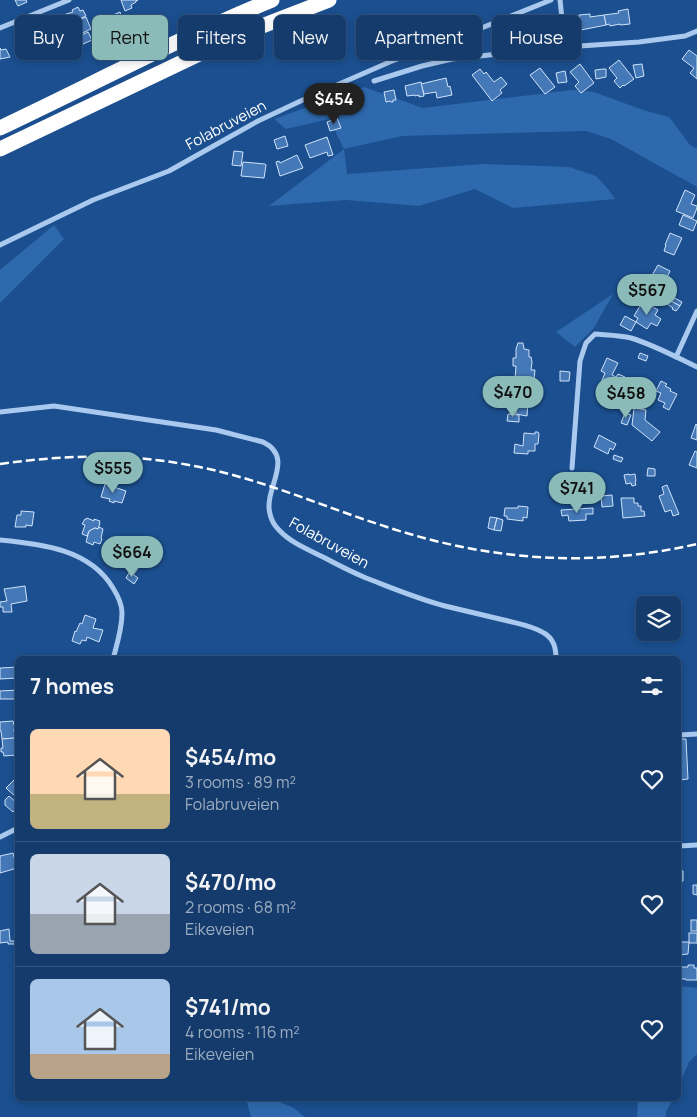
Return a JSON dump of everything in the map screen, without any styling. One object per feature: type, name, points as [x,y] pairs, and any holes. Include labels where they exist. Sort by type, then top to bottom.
[{"type":"highway","points":[[0,128],[232,16],[272,0]]},
{"type":"highway","points":[[0,149],[239,35],[329,0]]},
{"type":"street","points":[[0,28],[69,0]]},
{"type":"street","name":"Folabruveien","points":[[0,244],[93,200],[169,171],[258,121],[316,94],[392,61],[551,0]]},
{"type":"street","points":[[560,0],[562,15]]},
{"type":"street","points":[[581,46],[685,36],[697,31]]},
{"type":"street","points":[[374,81],[452,59],[492,55]]},
{"type":"street","points":[[676,357],[697,311]]},
{"type":"street","points":[[572,468],[580,361],[586,343],[595,334],[630,338],[697,368]]},
{"type":"street","name":"Folabruveien","points":[[0,412],[54,406],[216,430],[270,445],[276,452],[279,461],[270,500],[270,514],[278,530],[287,537],[306,549],[362,576],[404,593],[544,632],[552,639],[556,649],[556,656]]},
{"type":"street","points":[[0,540],[39,545],[76,556],[94,566],[110,582],[118,596],[122,612],[121,633],[114,656]]},
{"type":"street","points":[[681,735],[697,734]]},
{"type":"street","points":[[0,837],[15,830]]},
{"type":"street","points":[[681,846],[697,845]]},
{"type":"shaded area","points":[[364,87],[423,108],[572,90],[594,92],[646,111],[669,117],[690,145],[697,149],[697,187],[611,139],[586,131],[402,136],[344,149],[329,119],[286,129],[274,119]]},
{"type":"shaded area","points":[[344,149],[347,174],[483,164],[569,167],[596,176],[615,199],[513,208],[475,189],[419,206],[346,200],[269,206]]},
{"type":"shaded area","points":[[54,225],[64,239],[0,303],[0,270]]},
{"type":"shaded area","points":[[613,294],[594,328],[575,347],[556,332]]},
{"type":"shaded area","points":[[681,986],[697,988],[697,1054],[689,1062],[681,1080]]},
{"type":"shaded area","points":[[277,1101],[294,1108],[306,1117],[251,1117],[247,1102]]},
{"type":"shaded area","points":[[638,1101],[672,1101],[666,1112],[666,1117],[637,1117]]},
{"type":"building","points":[[15,0],[26,0],[27,2],[18,6]]},
{"type":"building","points":[[121,0],[138,0],[131,5],[132,8],[125,11]]},
{"type":"building","points":[[78,7],[80,11],[83,10],[86,16],[82,18],[82,15],[63,15],[73,12],[72,10]]},
{"type":"building","points":[[628,9],[630,24],[606,25],[604,15],[619,13],[618,11]]},
{"type":"building","points":[[590,14],[590,17],[604,15],[606,25],[581,30],[581,15],[579,15]]},
{"type":"building","points":[[86,17],[91,29],[82,33],[82,19]]},
{"type":"building","points":[[88,32],[92,40],[82,45],[82,35]]},
{"type":"building","points":[[0,48],[1,50],[6,49],[10,57],[0,59]]},
{"type":"building","points":[[689,50],[697,56],[697,79],[690,73],[694,68],[682,59]]},
{"type":"building","points":[[619,60],[634,79],[620,88],[614,81],[617,78],[609,68]]},
{"type":"building","points":[[580,64],[594,83],[581,93],[575,86],[579,82],[570,72]]},
{"type":"building","points":[[642,64],[644,76],[636,78],[633,65]]},
{"type":"building","points":[[540,68],[555,87],[545,94],[530,75]]},
{"type":"building","points":[[480,69],[484,74],[486,72],[494,82],[501,77],[507,84],[500,90],[502,93],[492,101],[472,75]]},
{"type":"building","points":[[606,69],[606,77],[596,79],[595,70]]},
{"type":"building","points":[[565,71],[567,82],[558,83],[556,73]]},
{"type":"building","points":[[446,78],[452,95],[437,98],[436,92],[424,94],[421,84]]},
{"type":"building","points":[[421,82],[424,96],[407,96],[405,86]]},
{"type":"building","points":[[394,90],[396,100],[386,102],[384,92]]},
{"type":"building","points":[[337,118],[341,128],[330,131],[327,122]]},
{"type":"building","points":[[285,136],[288,146],[277,149],[274,140]]},
{"type":"building","points":[[327,137],[333,155],[328,156],[327,152],[310,158],[305,145]]},
{"type":"building","points":[[234,151],[243,152],[241,166],[232,165]]},
{"type":"building","points":[[297,155],[303,168],[280,176],[276,162],[279,161],[280,163]]},
{"type":"building","points":[[243,162],[265,164],[264,178],[241,176]]},
{"type":"building","points":[[685,190],[695,195],[691,204],[697,206],[693,218],[676,211]]},
{"type":"building","points":[[683,215],[697,221],[693,231],[679,225]]},
{"type":"building","points":[[670,233],[682,238],[674,255],[664,251]]},
{"type":"building","points":[[658,265],[670,271],[667,277],[670,279],[666,286],[662,285],[659,290],[649,287],[650,285],[647,284]]},
{"type":"building","points":[[671,296],[682,302],[680,306],[669,300]]},
{"type":"building","points":[[669,300],[680,306],[676,311],[667,304]]},
{"type":"building","points":[[647,303],[658,310],[655,315],[661,319],[657,326],[651,323],[647,329],[636,322],[638,318],[634,316],[640,306],[644,309]]},
{"type":"building","points":[[625,316],[636,322],[631,331],[620,325]]},
{"type":"building","points":[[518,343],[523,343],[524,349],[529,350],[529,357],[531,357],[532,362],[531,370],[535,370],[534,379],[515,379],[516,366],[513,366],[513,358],[516,358]]},
{"type":"building","points":[[640,353],[648,356],[646,361],[638,358]]},
{"type":"building","points":[[607,358],[618,363],[612,375],[616,377],[618,374],[625,377],[612,404],[606,401],[605,403],[599,401],[600,398],[597,397],[605,373],[601,371]]},
{"type":"building","points":[[560,371],[570,372],[569,381],[560,381]]},
{"type":"building","points":[[661,381],[667,384],[665,386],[671,389],[670,391],[677,394],[669,410],[663,407],[665,403],[658,400],[661,393],[656,391]]},
{"type":"building","points":[[507,383],[515,384],[515,389],[507,389]]},
{"type":"building","points":[[518,389],[528,390],[528,403],[516,402]]},
{"type":"building","points":[[516,402],[528,403],[527,416],[516,414]]},
{"type":"building","points":[[634,408],[646,410],[645,420],[660,432],[652,441],[632,425]]},
{"type":"building","points":[[625,413],[631,415],[627,425],[621,423]]},
{"type":"building","points":[[508,414],[519,415],[519,422],[507,421]]},
{"type":"building","points":[[697,425],[697,440],[691,438]]},
{"type":"building","points":[[535,432],[539,434],[538,444],[535,444],[535,451],[528,451],[528,454],[514,453],[515,444],[523,446],[524,433],[535,434]]},
{"type":"building","points":[[599,435],[616,444],[613,450],[610,448],[608,454],[594,447]]},
{"type":"building","points":[[695,451],[697,452],[697,468],[689,465]]},
{"type":"building","points":[[614,455],[623,458],[621,462],[613,459]]},
{"type":"building","points":[[648,468],[655,469],[655,476],[647,476]]},
{"type":"building","points":[[635,474],[636,485],[626,484],[624,475]]},
{"type":"building","points":[[105,484],[126,491],[122,503],[114,501],[114,503],[109,501],[110,499],[101,497]]},
{"type":"building","points":[[667,485],[679,514],[673,516],[671,510],[665,512],[659,496],[664,494],[662,487]]},
{"type":"building","points":[[612,495],[613,506],[602,507],[601,496]]},
{"type":"building","points":[[621,498],[634,498],[634,503],[638,503],[638,506],[641,506],[641,511],[644,511],[645,516],[623,518]]},
{"type":"building","points":[[518,506],[528,507],[527,518],[523,517],[523,521],[507,519],[507,516],[504,516],[505,508],[518,508]]},
{"type":"building","points":[[593,508],[593,514],[586,514],[586,520],[569,521],[568,515],[562,516],[561,510]]},
{"type":"building","points":[[21,511],[34,512],[32,526],[15,527],[17,515],[21,515]]},
{"type":"building","points":[[490,517],[497,518],[494,530],[488,528]]},
{"type":"building","points":[[87,518],[100,521],[100,523],[98,529],[95,528],[89,531],[87,536],[82,534],[85,525],[82,524]]},
{"type":"building","points":[[497,518],[503,520],[501,531],[494,530]]},
{"type":"building","points":[[99,527],[103,529],[100,544],[94,542],[93,545],[86,542],[89,531]]},
{"type":"building","points":[[122,550],[130,555],[128,558],[141,564],[134,574],[115,561]]},
{"type":"building","points":[[129,573],[138,578],[134,584],[126,578]]},
{"type":"building","points":[[25,586],[27,601],[11,604],[12,612],[3,612],[0,602],[7,601],[4,589]]},
{"type":"building","points":[[85,615],[96,619],[93,628],[103,630],[99,642],[87,637],[86,641],[82,640],[80,644],[72,641],[75,631],[80,623],[82,624]]},
{"type":"building","points":[[15,667],[15,678],[0,679],[0,668]]},
{"type":"building","points":[[15,690],[15,699],[0,699],[0,691]]},
{"type":"building","points":[[13,721],[15,725],[15,738],[2,739],[0,722]]},
{"type":"building","points":[[15,738],[15,755],[4,756],[3,752],[1,752],[1,748],[3,748],[2,739]]},
{"type":"building","points":[[681,739],[686,739],[688,779],[681,780]]},
{"type":"building","points":[[15,779],[15,796],[6,788]]},
{"type":"building","points":[[9,796],[15,801],[15,810],[13,812],[5,805],[5,800]]},
{"type":"building","points":[[13,853],[15,869],[0,873],[0,856]]},
{"type":"building","points":[[681,871],[683,871],[683,881],[681,881]]},
{"type":"building","points":[[693,885],[697,885],[697,895],[693,894]]},
{"type":"building","points":[[691,920],[697,920],[697,931],[691,931]]},
{"type":"building","points":[[9,929],[10,941],[14,941],[15,944],[8,944],[8,942],[0,943],[0,931]]},
{"type":"building","points":[[689,933],[697,933],[697,943],[689,943]]},
{"type":"building","points":[[681,942],[689,942],[688,954],[681,955]]},
{"type":"building","points":[[688,965],[694,965],[694,968],[697,968],[697,980],[681,979],[681,967],[688,967]]},
{"type":"railway","points":[[0,464],[71,457],[118,457],[189,465],[264,484],[387,527],[464,547],[503,554],[580,558],[658,552],[697,544]]}]
